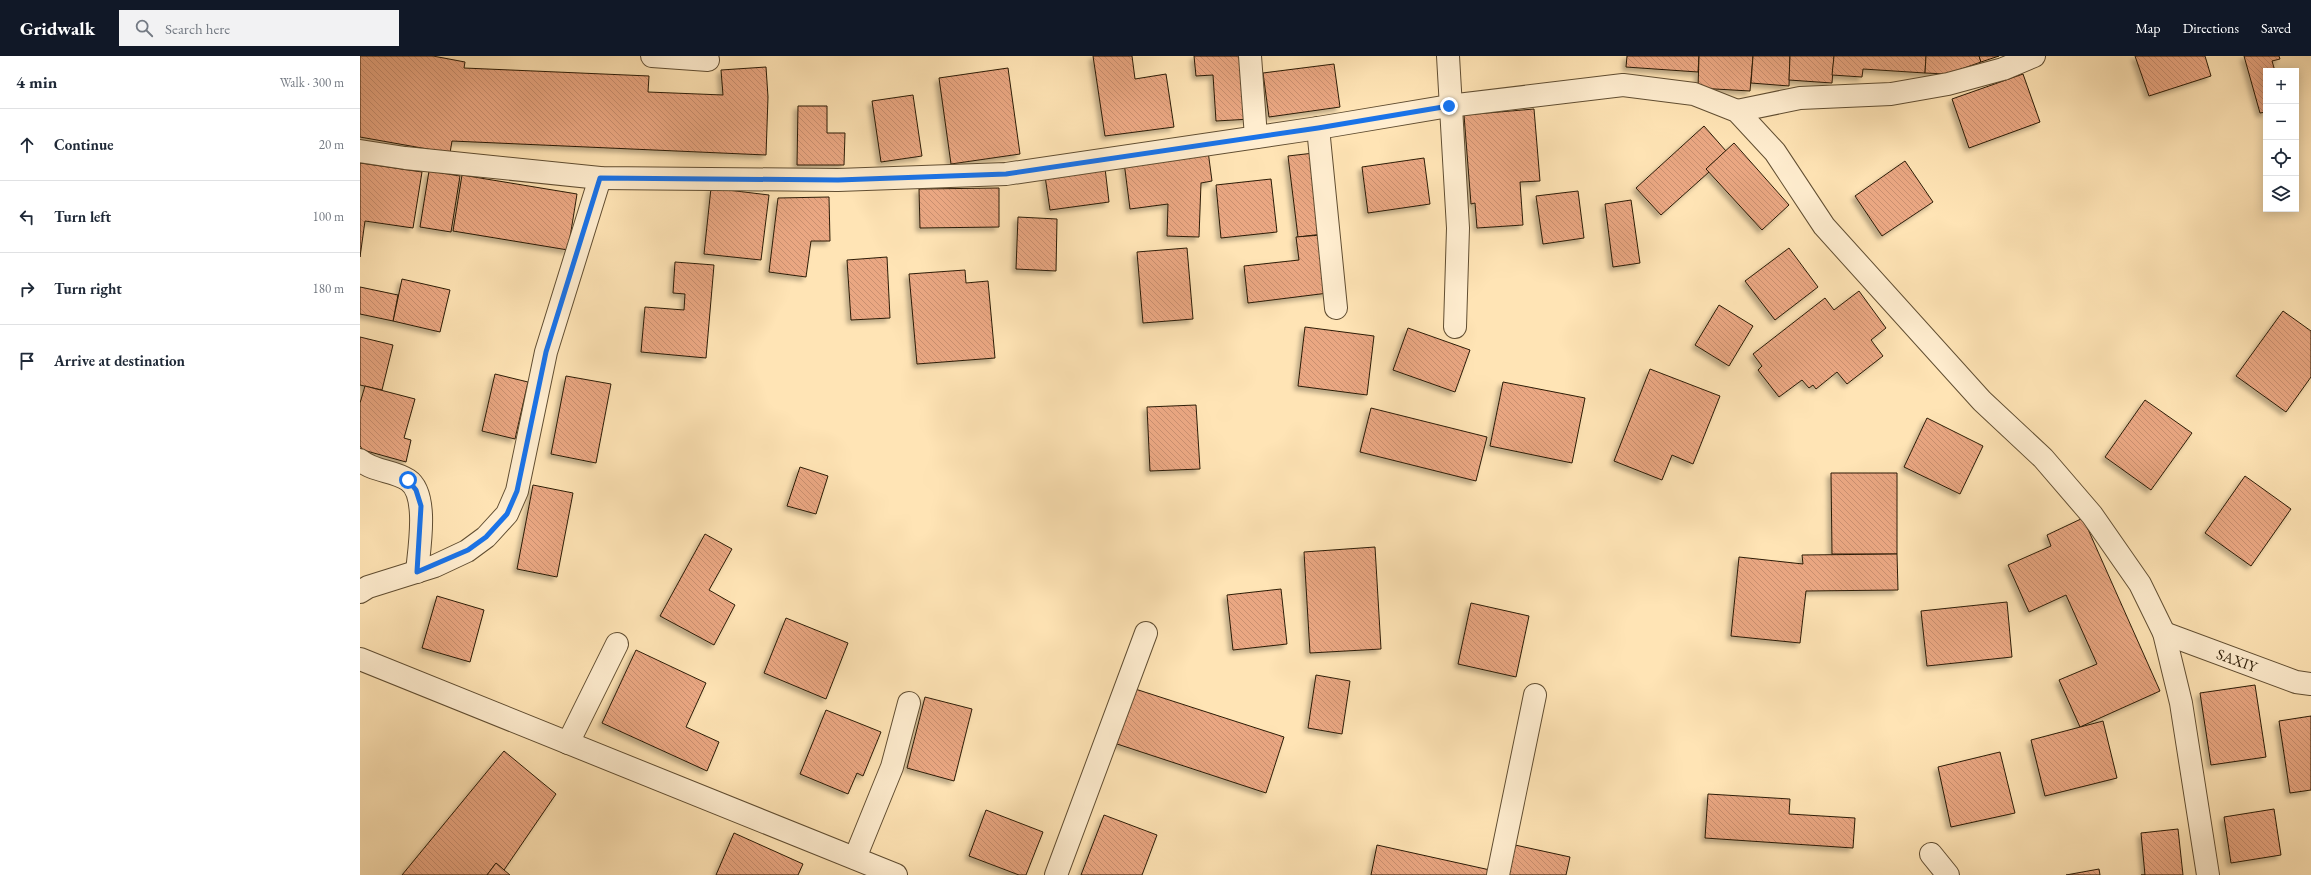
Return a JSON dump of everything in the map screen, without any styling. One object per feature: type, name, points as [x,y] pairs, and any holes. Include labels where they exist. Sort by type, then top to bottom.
[{"type":"street","points":[[652,56],[708,60]]},
{"type":"street","points":[[1250,56],[1256,137]]},
{"type":"street","points":[[1448,56],[1449,106],[1458,228],[1455,327]]},
{"type":"street","points":[[1737,111],[1800,98],[1891,94],[1948,84],[2003,69],[2034,56]]},
{"type":"street","points":[[360,151],[406,158],[600,178],[838,180],[1006,174],[1318,128],[1449,106],[1623,85],[1694,94],[1737,111],[1775,152],[1824,226],[1982,401],[2043,458],[2092,515],[2140,584],[2164,633],[2181,703],[2208,875]]},
{"type":"street","points":[[1318,128],[1336,308]]},
{"type":"street","points":[[363,588],[417,572],[468,550],[486,537],[507,514],[517,491],[546,352],[600,178]]},
{"type":"street","points":[[360,460],[368,467],[408,480],[416,490],[421,506],[417,572]]},
{"type":"street","points":[[1056,875],[1146,633]]},
{"type":"street","name":"SAXIY","points":[[2164,633],[2296,682],[2311,684]]},
{"type":"street","points":[[568,743],[617,644]]},
{"type":"street","points":[[360,659],[568,743],[864,866],[896,875]]},
{"type":"street","points":[[1498,875],[1535,695]]},
{"type":"street","points":[[864,866],[909,703]]},
{"type":"street","points":[[1931,854],[1948,875]]},
{"type":"building","points":[[360,56],[433,56],[465,62],[464,68],[649,76],[648,92],[723,95],[721,70],[766,67],[768,97],[766,155],[452,141],[450,153],[360,137]]},
{"type":"building","points":[[1093,56],[1132,56],[1135,79],[1166,74],[1174,127],[1105,136]]},
{"type":"building","points":[[1194,56],[1247,56],[1251,119],[1216,121],[1213,75],[1196,76]]},
{"type":"building","points":[[1627,56],[1699,56],[1698,72],[1626,67]]},
{"type":"building","points":[[1699,56],[1753,56],[1750,91],[1698,88]]},
{"type":"building","points":[[1753,56],[1790,56],[1789,86],[1751,83]]},
{"type":"building","points":[[1790,56],[1834,56],[1832,83],[1789,80]]},
{"type":"building","points":[[1834,56],[1926,56],[1925,73],[1863,69],[1862,77],[1832,75]]},
{"type":"building","points":[[1926,56],[1979,56],[1981,62],[1947,74],[1925,73]]},
{"type":"building","points":[[1979,56],[1999,56],[1981,62]]},
{"type":"building","points":[[2135,56],[2205,56],[2211,76],[2149,96]]},
{"type":"building","points":[[2244,56],[2279,56],[2280,59],[2272,61],[2274,68],[2263,68],[2263,112],[2260,113]]},
{"type":"building","points":[[1334,64],[1340,107],[1269,117],[1263,73]]},
{"type":"building","points":[[1008,68],[1020,154],[951,164],[939,78]]},
{"type":"building","points":[[2023,74],[2040,122],[1969,148],[1952,99]]},
{"type":"building","points":[[913,95],[922,156],[881,162],[872,101]]},
{"type":"building","points":[[798,106],[827,106],[827,133],[845,133],[844,165],[797,165]]},
{"type":"building","points":[[1534,109],[1540,181],[1520,182],[1523,225],[1477,228],[1475,203],[1471,204],[1464,115]]},
{"type":"building","points":[[1704,126],[1726,151],[1706,169],[1709,172],[1661,215],[1636,188]]},
{"type":"building","points":[[1734,143],[1789,205],[1762,230],[1706,169]]},
{"type":"building","points":[[1208,151],[1212,181],[1201,183],[1199,237],[1167,236],[1168,204],[1130,209],[1124,162]]},
{"type":"building","points":[[1314,153],[1323,234],[1298,237],[1288,156]]},
{"type":"building","points":[[1424,158],[1430,204],[1368,213],[1362,167]]},
{"type":"building","points":[[1905,161],[1933,202],[1882,236],[1855,196]]},
{"type":"building","points":[[360,163],[422,172],[413,228],[365,221],[360,257]]},
{"type":"building","points":[[1105,168],[1109,202],[1050,210],[1045,176]]},
{"type":"building","points":[[429,171],[460,176],[451,232],[420,227]]},
{"type":"building","points":[[462,175],[577,194],[568,250],[453,231]]},
{"type":"building","points":[[1271,179],[1277,232],[1221,238],[1216,185]]},
{"type":"building","points":[[711,188],[769,195],[761,260],[704,254]]},
{"type":"building","points":[[999,188],[999,227],[920,228],[919,189]]},
{"type":"building","points":[[1578,191],[1584,238],[1543,244],[1536,196]]},
{"type":"building","points":[[829,197],[830,241],[811,241],[806,277],[769,272],[778,198]]},
{"type":"building","points":[[1631,200],[1640,263],[1613,267],[1605,204]]},
{"type":"building","points":[[1018,217],[1057,219],[1056,271],[1016,269]]},
{"type":"building","points":[[1321,235],[1328,293],[1248,303],[1244,266],[1299,260],[1296,237]]},
{"type":"building","points":[[1187,248],[1193,319],[1143,323],[1137,252]]},
{"type":"building","points":[[1789,248],[1818,287],[1775,320],[1745,281]]},
{"type":"building","points":[[887,257],[890,318],[851,320],[847,260]]},
{"type":"building","points":[[675,262],[714,265],[706,358],[641,352],[645,307],[684,310],[685,294],[673,293]]},
{"type":"building","points":[[965,270],[966,283],[988,281],[995,358],[917,364],[909,274]]},
{"type":"building","points":[[402,279],[450,290],[440,332],[393,321]]},
{"type":"building","points":[[360,287],[398,295],[393,321],[360,314]]},
{"type":"building","points":[[1859,291],[1886,328],[1871,340],[1883,356],[1847,384],[1837,372],[1816,389],[1813,385],[1809,388],[1802,380],[1779,397],[1758,370],[1762,366],[1753,354],[1825,298],[1834,310]]},
{"type":"building","points":[[1719,305],[1753,326],[1729,366],[1695,345]]},
{"type":"building","points":[[2283,311],[2311,331],[2311,377],[2286,412],[2236,376]]},
{"type":"building","points":[[1305,327],[1374,336],[1367,395],[1298,386]]},
{"type":"building","points":[[1408,328],[1470,350],[1455,392],[1393,370]]},
{"type":"building","points":[[360,337],[393,345],[382,390],[360,385]]},
{"type":"building","points":[[1650,369],[1720,396],[1693,464],[1672,455],[1662,480],[1614,461]]},
{"type":"building","points":[[495,374],[528,382],[515,439],[482,431]]},
{"type":"building","points":[[566,376],[611,384],[596,463],[551,454]]},
{"type":"building","points":[[1503,382],[1585,398],[1572,463],[1490,446]]},
{"type":"building","points":[[365,386],[415,399],[404,438],[411,440],[406,462],[363,450],[360,446],[360,403]]},
{"type":"building","points":[[2145,400],[2192,433],[2151,490],[2105,457]]},
{"type":"building","points":[[1196,405],[1200,469],[1150,471],[1147,407]]},
{"type":"building","points":[[1371,408],[1487,437],[1476,481],[1360,452]]},
{"type":"building","points":[[1927,418],[1983,446],[1960,494],[1904,467]]},
{"type":"building","points":[[800,467],[828,476],[816,514],[787,506]]},
{"type":"building","points":[[1831,473],[1897,473],[1897,554],[1832,554]]},
{"type":"building","points":[[2245,476],[2291,509],[2251,566],[2205,533]]},
{"type":"building","points":[[533,485],[573,493],[557,577],[517,569]]},
{"type":"building","points":[[2083,518],[2160,691],[2080,727],[2059,680],[2097,664],[2066,595],[2029,612],[2008,565],[2051,546],[2047,535]]},
{"type":"building","points":[[705,534],[732,549],[709,590],[735,605],[714,645],[660,616]]},
{"type":"building","points":[[1375,547],[1381,649],[1310,653],[1304,552]]},
{"type":"building","points":[[1897,554],[1898,590],[1806,591],[1800,643],[1731,636],[1739,557],[1803,564],[1802,555]]},
{"type":"building","points":[[1281,589],[1287,644],[1233,650],[1227,595]]},
{"type":"building","points":[[437,596],[484,610],[470,662],[422,648]]},
{"type":"building","points":[[2007,602],[2012,657],[1927,666],[1921,611]]},
{"type":"building","points":[[1471,603],[1529,616],[1516,677],[1458,664]]},
{"type":"building","points":[[786,618],[848,643],[826,699],[764,673]]},
{"type":"building","points":[[636,650],[706,683],[686,727],[719,742],[707,771],[602,723]]},
{"type":"building","points":[[1316,675],[1350,681],[1342,734],[1308,728]]},
{"type":"building","points":[[2255,685],[2266,757],[2211,765],[2200,693]]},
{"type":"building","points":[[1129,687],[1284,737],[1266,793],[1111,742]]},
{"type":"building","points":[[925,697],[972,709],[954,781],[907,768]]},
{"type":"building","points":[[826,710],[881,732],[863,776],[857,773],[848,794],[800,774]]},
{"type":"building","points":[[2311,716],[2311,790],[2290,793],[2279,721]]},
{"type":"building","points":[[2103,721],[2117,778],[2045,796],[2031,740]]},
{"type":"building","points":[[504,751],[556,794],[504,870],[496,863],[487,875],[402,875]]},
{"type":"building","points":[[2000,752],[2015,813],[1951,827],[1938,767]]},
{"type":"building","points":[[1708,794],[1790,799],[1789,814],[1855,818],[1853,848],[1705,838]]},
{"type":"building","points":[[2274,809],[2281,855],[2231,863],[2224,817]]},
{"type":"building","points":[[986,810],[1043,832],[1026,875],[1019,875],[969,856]]},
{"type":"building","points":[[1104,815],[1157,835],[1142,875],[1081,875]]},
{"type":"building","points":[[2178,829],[2183,875],[2145,875],[2141,833]]},
{"type":"building","points":[[734,833],[803,864],[798,875],[716,875]]},
{"type":"building","points":[[1377,845],[1490,870],[1489,875],[1371,875]]},
{"type":"building","points":[[1515,845],[1570,857],[1566,875],[1509,875]]},
{"type":"building","points":[[496,863],[504,870],[510,875],[487,875]]},
{"type":"building","points":[[2099,869],[2100,875],[2066,875]]},
{"type":"route","points":[[408,480],[416,490],[421,506],[417,572],[435,566],[468,550],[486,537],[507,514],[517,491],[546,352],[600,178],[838,180],[1006,174],[1318,128],[1449,106]]}]
